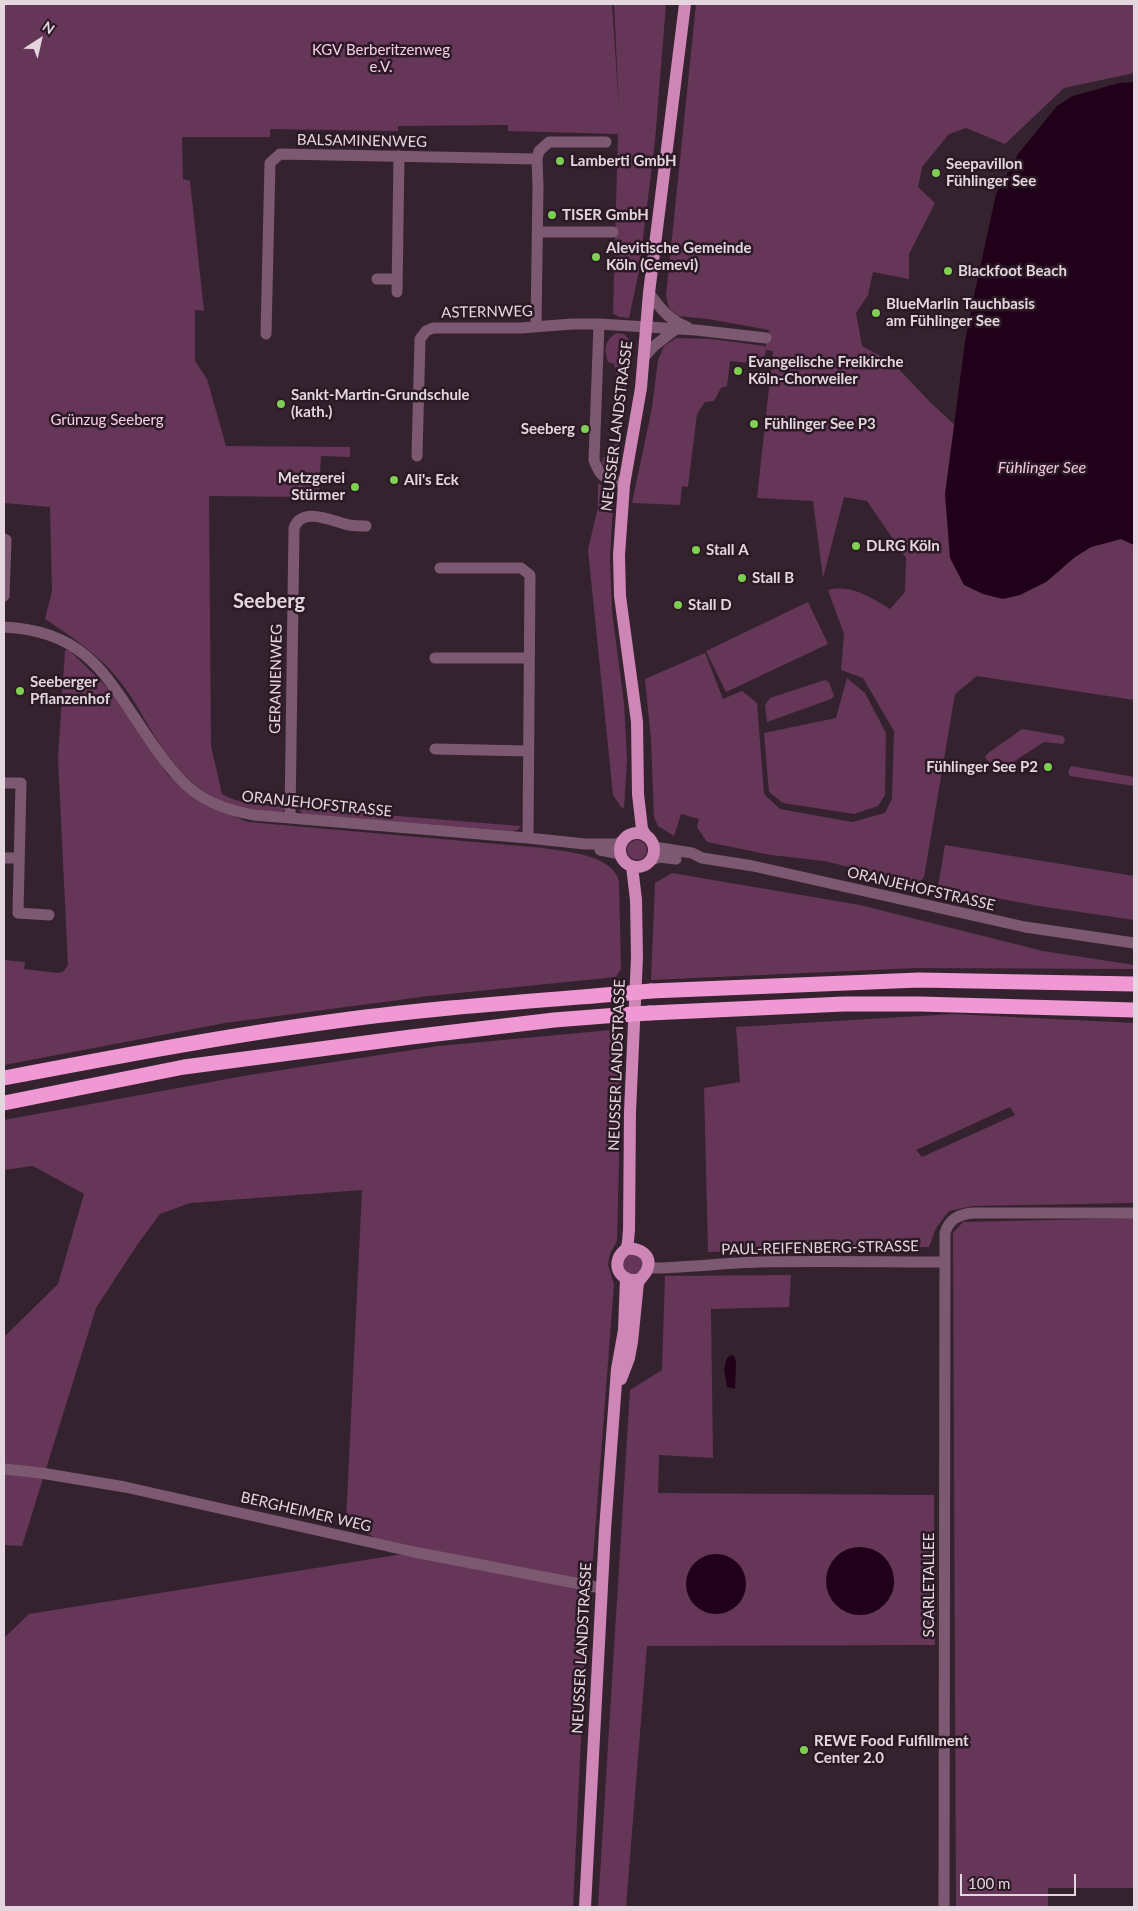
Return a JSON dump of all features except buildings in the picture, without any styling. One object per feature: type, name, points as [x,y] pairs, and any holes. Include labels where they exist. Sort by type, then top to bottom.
[{"type":"highway","points":[[4,1078],[164,1047],[322,1023],[477,1006],[651,991],[919,980],[1134,984]]},
{"type":"highway","points":[[4,1103],[184,1067],[554,1020],[650,1013],[844,1004],[919,1004],[1134,1010]]},
{"type":"main road","name":"NEUSSER LANDSTRASSE","points":[[585,1906],[601,1588],[617,1369],[624,1330],[626,1278],[618,1270],[617,1266],[620,1256],[632,1249],[629,1230],[630,1112],[636,957],[636,900],[646,855],[638,794],[637,722],[620,596],[619,555],[624,483],[641,388],[649,293],[685,4]]},
{"type":"main road","name":"NEUSSER LANDSTRASSE","points":[[624,843],[633,830],[638,794]]},
{"type":"main road","points":[[638,833],[646,855],[624,862],[624,843],[638,833]]},
{"type":"main road","points":[[632,1249],[646,1255],[648,1264]]},
{"type":"main road","name":"NEUSSER LANDSTRASSE","points":[[616,1393],[629,1358],[640,1279],[648,1264]]},
{"type":"main road","points":[[626,1278],[640,1279]]},
{"type":"street","points":[[536,326],[537,159],[539,150],[548,142],[606,142]]},
{"type":"street","name":"BALSAMINENWEG","points":[[266,334],[270,163],[280,154],[537,159]]},
{"type":"street","points":[[397,292],[399,156]]},
{"type":"street","points":[[538,232],[613,232]]},
{"type":"street","points":[[377,279],[397,279]]},
{"type":"street","points":[[649,293],[664,313],[676,322],[696,330],[766,338]]},
{"type":"street","points":[[599,324],[594,460],[598,472],[605,478],[624,483]]},
{"type":"street","name":"ASTERNWEG","points":[[417,456],[420,339],[423,334],[433,328],[521,328],[599,324],[696,330]]},
{"type":"street","points":[[643,358],[654,346],[676,329]]},
{"type":"street","name":"GERANIENWEG","points":[[290,818],[290,675],[294,528],[298,521],[309,516],[352,526],[366,526]]},
{"type":"street","points":[[4,539],[6,540],[4,596]]},
{"type":"street","points":[[440,568],[521,568],[530,575],[528,838]]},
{"type":"street","name":"ORANJEHOFSTRASSE","points":[[4,626],[43,632],[68,643],[88,657],[114,686],[172,771],[190,789],[238,812],[585,844],[624,843]]},
{"type":"street","points":[[435,658],[529,658]]},
{"type":"street","points":[[435,749],[528,751]]},
{"type":"street","points":[[5,782],[20,783],[18,913],[49,915]]},
{"type":"street","name":"ORANJEHOFSTRASSE","points":[[646,855],[692,860],[702,858],[753,866],[1025,928],[1134,942]]},
{"type":"street","points":[[4,858],[19,858]]},
{"type":"street","name":"SCARLETALLEE","points":[[944,1907],[944,1262],[947,1225],[954,1218],[963,1214],[1134,1213]]},
{"type":"street","name":"PAUL-REIFENBERG-STRASSE","points":[[648,1264],[681,1268],[696,1265],[759,1262],[944,1262]]},
{"type":"street","name":"BERGHEIMER WEG","points":[[4,1469],[41,1472],[125,1487],[414,1552],[601,1588]]},
{"type":"green space","name":"Grünzug Seeberg","points":[[4,4],[612,4],[619,108],[614,4],[666,4],[655,141],[639,271],[629,318],[613,314],[618,134],[508,131],[508,125],[398,126],[398,131],[270,129],[270,137],[182,137],[183,179],[190,181],[204,311],[195,310],[195,361],[207,379],[226,446],[350,447],[350,457],[321,456],[319,495],[306,497],[209,496],[211,746],[222,794],[245,802],[287,807],[282,812],[243,807],[211,795],[197,786],[171,760],[130,694],[110,670],[84,646],[45,619],[52,591],[50,507],[4,503]]},
{"type":"green space","points":[[696,4],[1134,4],[1134,73],[1064,88],[1005,144],[966,128],[949,134],[922,167],[918,187],[935,203],[909,254],[909,279],[873,272],[868,295],[856,313],[862,346],[892,362],[956,426],[945,495],[1046,582],[1075,557],[1091,547],[1121,539],[1134,545],[1134,700],[977,676],[955,694],[924,877],[917,883],[824,861],[771,855],[707,842],[697,827],[699,819],[681,814],[674,836],[658,826],[654,817],[651,740],[645,679],[705,653],[723,699],[742,691],[757,703],[764,794],[780,809],[852,822],[885,813],[892,799],[894,731],[863,678],[841,670],[844,634],[828,590],[852,590],[868,596],[890,609],[905,592],[906,558],[867,501],[844,497],[823,578],[813,501],[757,498],[773,351],[766,350],[764,361],[751,360],[750,363],[730,361],[727,386],[721,388],[714,401],[705,402],[697,414],[688,487],[682,486],[680,505],[632,503],[652,408],[658,360],[664,346],[676,338],[711,339],[765,346],[765,350],[769,330],[708,319],[678,316],[669,308],[666,296]]},
{"type":"green space","points":[[617,333],[624,334],[632,343],[616,468],[607,471],[602,463],[603,458],[615,445],[619,413],[616,370],[614,364],[608,362],[606,346],[607,342]]},
{"type":"green space","points":[[598,483],[610,494],[613,503],[610,558],[612,612],[624,703],[627,759],[624,808],[621,807],[613,795],[588,550],[598,507]]},
{"type":"green space","points":[[808,602],[828,644],[726,692],[706,651]]},
{"type":"green space","points":[[65,650],[70,651],[111,691],[168,775],[188,793],[216,809],[248,822],[543,848],[587,856],[607,865],[615,872],[619,881],[621,969],[616,977],[429,996],[225,1023],[4,1065],[4,960],[25,962],[24,969],[58,973],[63,972],[68,965],[58,758]]},
{"type":"green space","points":[[847,678],[865,693],[886,733],[885,795],[878,806],[854,814],[783,803],[769,792],[764,733],[836,718]]},
{"type":"green space","points":[[825,680],[829,682],[834,696],[831,699],[767,722],[765,705],[770,698]]},
{"type":"green space","points":[[1022,729],[1063,736],[1065,740],[1063,744],[1044,742],[1007,766],[989,762],[985,757],[987,754]]},
{"type":"green space","points":[[1071,766],[1134,777],[1134,786],[1070,776],[1068,772]]},
{"type":"green space","points":[[300,808],[521,827],[512,831],[303,814],[299,810]]},
{"type":"green space","points":[[633,840],[641,840],[647,846],[647,854],[641,860],[633,860],[627,854],[627,846]]},
{"type":"green space","points":[[945,845],[1134,876],[1134,920],[1039,906],[938,887]]},
{"type":"green space","points":[[672,873],[860,905],[1043,951],[1134,965],[1134,969],[916,968],[651,980],[655,883]]},
{"type":"green space","points":[[954,1014],[1134,1023],[1134,1203],[973,1206],[949,1211],[936,1228],[929,1247],[708,1252],[704,1088],[740,1082],[736,1027]],"holes":[[[1010,1107],[1015,1115],[922,1157],[916,1150]]]},
{"type":"green space","points":[[622,1029],[617,1241],[610,1254],[608,1265],[614,1284],[591,1585],[588,1592],[573,1907],[4,1907],[4,1638],[29,1614],[403,1554],[346,1521],[362,1190],[190,1203],[160,1214],[137,1245],[96,1308],[22,1546],[4,1545],[4,1335],[58,1284],[84,1194],[33,1166],[4,1170],[4,1120],[249,1075],[438,1046]]},
{"type":"green space","points":[[1134,1218],[1134,1888],[1048,1888],[1048,1907],[956,1907],[953,1233],[963,1222]]},
{"type":"green space","points":[[633,1254],[640,1257],[643,1264],[640,1271],[633,1274],[626,1271],[623,1264],[626,1257]]},
{"type":"green space","points":[[791,1275],[789,1307],[711,1309],[713,1458],[659,1455],[658,1493],[934,1495],[935,1645],[647,1646],[626,1907],[598,1907],[630,1390],[662,1370],[665,1276]],"holes":[[[858,1547],[894,1580],[893,1591],[888,1600],[839,1554],[848,1549]]]},
{"type":"water","name":"Fühlinger See","points":[[1134,82],[1134,545],[1121,539],[1091,547],[1075,557],[1046,582],[1020,595],[1003,599],[983,594],[964,585],[950,558],[945,494],[965,342],[996,194],[1018,154],[1057,106],[1073,96],[1119,83]]},
{"type":"water","points":[[732,1355],[736,1362],[735,1389],[727,1387],[724,1369],[727,1358]]},
{"type":"water","points":[[860,1547],[873,1550],[884,1557],[891,1568],[894,1581],[891,1594],[884,1605],[873,1612],[860,1615],[847,1612],[836,1605],[829,1594],[826,1581],[829,1568],[836,1557],[847,1550]]},
{"type":"water","points":[[710,1554],[722,1554],[738,1562],[744,1572],[746,1584],[744,1596],[738,1606],[722,1614],[710,1614],[694,1606],[686,1590],[686,1578],[694,1562]]},
{"type":"place","name":"Lamberti GmbH","points":[[560,161]]},
{"type":"place","name":"Seepavillon Fühlinger See","points":[[936,173]]},
{"type":"place","name":"TISER GmbH","points":[[552,215]]},
{"type":"place","name":"Alevitische Gemeinde Köln (Cemevi)","points":[[596,257]]},
{"type":"place","name":"Blackfoot Beach","points":[[948,271]]},
{"type":"place","name":"BlueMarlin Tauchbasis am Fühlinger See","points":[[876,313]]},
{"type":"place","name":"Evangelische Freikirche Köln-Chorweiler","points":[[738,371]]},
{"type":"place","name":"Sankt-Martin-Grundschule (kath.)","points":[[281,404]]},
{"type":"place","name":"Fühlinger See P3","points":[[754,424]]},
{"type":"place","name":"Seeberg","points":[[585,429]]},
{"type":"place","name":"Ali's Eck","points":[[394,480]]},
{"type":"place","name":"Metzgerei Stürmer","points":[[355,487]]},
{"type":"place","name":"DLRG Köln","points":[[856,546]]},
{"type":"place","name":"Stall A","points":[[696,550]]},
{"type":"place","name":"Stall B","points":[[742,578]]},
{"type":"place","name":"Stall D","points":[[678,605]]},
{"type":"place","name":"Seeberger Pflanzenhof","points":[[20,691]]},
{"type":"place","name":"Fühlinger See P2","points":[[1048,767]]},
{"type":"place","name":"REWE Food Fulfillment Center 2.0","points":[[804,1750]]},
{"type":"district","name":"Seeberg","points":[[269,602]]},
{"type":"park label","name":"KGV Berberitzenweg e.V.","points":[[381,58]]}]
